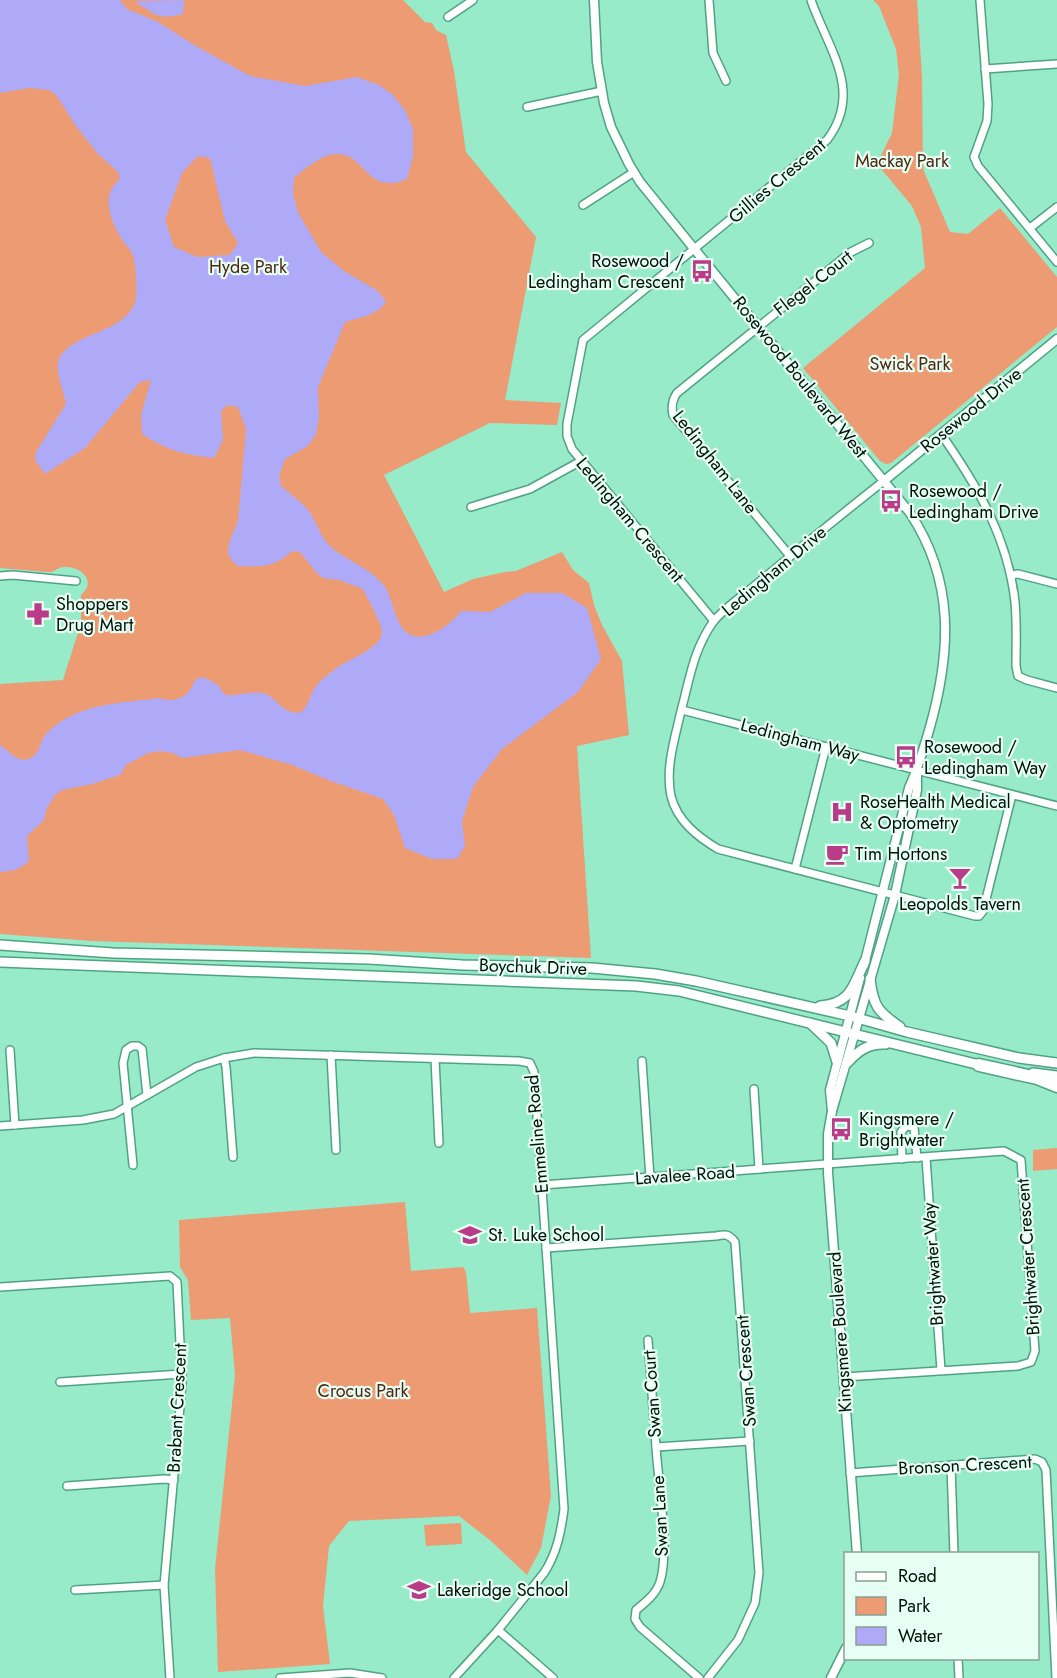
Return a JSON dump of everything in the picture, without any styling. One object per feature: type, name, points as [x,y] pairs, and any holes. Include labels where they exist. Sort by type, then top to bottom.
[{"type":"highway","points":[[980,1065],[1037,1078],[1057,1086]]},
{"type":"main road","name":"Boychuk Drive","points":[[0,945],[112,953],[369,959],[462,965],[592,968],[655,974],[812,1007],[1019,1058],[1057,1063]]},
{"type":"main road","points":[[812,1007],[841,1002],[848,996],[865,961]]},
{"type":"main road","name":"Boychuk Drive","points":[[0,962],[636,986],[679,991],[980,1065],[1057,1076]]},
{"type":"main road","points":[[870,980],[873,999],[879,1009],[907,1032]]},
{"type":"main road","points":[[808,1022],[831,1043],[842,1063],[870,1045],[905,1046]]},
{"type":"street","points":[[448,17],[473,0]]},
{"type":"street","name":"Rosewood Boulevard West","points":[[594,0],[597,62],[602,91],[611,127],[634,172],[796,375],[885,480],[921,530],[938,575],[946,631],[945,665],[917,770],[909,788],[850,1016]]},
{"type":"street","points":[[709,0],[713,53],[726,81]]},
{"type":"street","name":"Gillies Crescent","points":[[695,249],[827,140],[836,128],[842,115],[845,90],[839,66],[812,0]]},
{"type":"street","points":[[980,0],[987,121],[974,157],[978,166],[1057,261]]},
{"type":"street","points":[[985,69],[1057,64]]},
{"type":"street","points":[[527,107],[602,91]]},
{"type":"street","points":[[583,205],[634,172]]},
{"type":"street","points":[[1030,228],[1057,207]]},
{"type":"street","name":"Flegel Court","points":[[759,326],[851,252],[869,243]]},
{"type":"street","name":"Ledingham Crescent","points":[[695,249],[583,340],[567,424],[572,449],[714,621]]},
{"type":"street","name":"Ledingham Lane","points":[[759,326],[678,393],[673,399],[672,407],[674,415],[790,556]]},
{"type":"street","name":"Rosewood Drive","points":[[885,480],[1057,339]]},
{"type":"street","points":[[941,434],[969,474],[994,520],[1011,575],[1015,601],[1018,675],[1027,680],[1057,688]]},
{"type":"street","points":[[471,507],[530,489],[581,461]]},
{"type":"street","name":"Ledingham Drive","points":[[885,480],[790,556],[714,621],[698,648],[688,677],[670,754],[671,797],[678,813],[687,825],[699,837],[718,849],[979,916],[985,901],[1012,795]]},
{"type":"street","points":[[1011,575],[1018,574],[1057,584]]},
{"type":"street","points":[[0,576],[76,581]]},
{"type":"street","name":"Ledingham Way","points":[[682,710],[1057,806]]},
{"type":"street","points":[[795,869],[826,747]]},
{"type":"street","name":"Rosewood Boulevard West","points":[[850,1032],[860,1019],[895,895],[917,790],[917,770]]},
{"type":"street","name":"Kingsmere Boulevard","points":[[850,1016],[850,1032],[828,1134],[828,1164],[857,1552]]},
{"type":"street","points":[[133,1165],[124,1055],[126,1050],[132,1046],[142,1049],[147,1095]]},
{"type":"street","points":[[10,1050],[15,1125]]},
{"type":"street","name":"Emmeline Road","points":[[0,1126],[83,1120],[114,1114],[196,1067],[224,1058],[254,1053],[530,1063],[534,1072],[564,1509],[561,1536],[550,1563],[498,1630],[454,1678]]},
{"type":"street","points":[[331,1055],[336,1150]]},
{"type":"street","points":[[224,1058],[232,1157]]},
{"type":"street","points":[[435,1059],[439,1143]]},
{"type":"street","points":[[642,1061],[650,1178]]},
{"type":"street","points":[[754,1089],[759,1169]]},
{"type":"street","points":[[902,1159],[901,1132],[906,1126],[914,1127],[917,1158]]},
{"type":"street","name":"Brightwater Crescent","points":[[828,1164],[1004,1151],[1021,1160],[1035,1351],[1031,1362],[1018,1366],[844,1377]]},
{"type":"street","name":"Brightwater Way","points":[[926,1158],[941,1370]]},
{"type":"street","name":"Lavalee Road","points":[[542,1185],[828,1164]]},
{"type":"street","name":"Swan Crescent","points":[[546,1248],[724,1234],[730,1236],[735,1242],[759,1573],[755,1603],[738,1640],[708,1678]]},
{"type":"street","name":"Brabant Crescent","points":[[0,1287],[170,1276],[174,1277],[178,1284],[182,1374],[164,1585],[170,1678]]},
{"type":"street","name":"Swan Court","points":[[648,1341],[656,1447]]},
{"type":"street","points":[[60,1382],[182,1374]]},
{"type":"street","points":[[656,1447],[750,1441]]},
{"type":"street","name":"Swan Lane","points":[[656,1447],[663,1566],[656,1591],[636,1610],[635,1619],[640,1627],[699,1678]]},
{"type":"street","name":"Bronson Crescent","points":[[850,1473],[1035,1459],[1042,1462],[1046,1470],[1056,1678]]},
{"type":"street","points":[[951,1465],[954,1552]]},
{"type":"street","points":[[67,1486],[174,1480]]},
{"type":"street","points":[[75,1590],[164,1585]]},
{"type":"street","points":[[498,1630],[553,1678]]},
{"type":"street","points":[[836,1677],[844,1654]]},
{"type":"street","points":[[958,1660],[958,1678]]},
{"type":"street","points":[[280,1678],[350,1673],[382,1678]]},
{"type":"green space","name":"Hyde Park","points":[[0,0],[403,0],[425,22],[432,23],[436,30],[446,35],[454,71],[466,152],[536,237],[505,400],[561,403],[557,425],[490,423],[384,475],[444,592],[473,579],[516,571],[562,552],[573,570],[589,583],[602,625],[622,661],[629,735],[577,746],[591,958],[92,941],[0,934],[0,684],[63,680],[81,623],[81,595],[88,585],[82,572],[71,567],[62,567],[49,572],[0,568]]},
{"type":"green space","name":"Swick Park","points":[[873,0],[917,0],[922,76],[923,169],[950,232],[968,234],[1000,208],[1057,277],[1057,327],[891,463],[886,464],[880,461],[803,368],[925,268],[921,227],[912,206],[877,164],[892,133],[899,75],[896,49],[879,6]]},
{"type":"green space","points":[[1057,1148],[1057,1169],[1033,1171],[1033,1150]]},
{"type":"green space","name":"Crocus Park","points":[[405,1202],[411,1271],[463,1267],[466,1272],[470,1313],[537,1308],[551,1496],[541,1548],[527,1575],[491,1541],[459,1516],[349,1521],[329,1546],[323,1606],[330,1664],[218,1672],[215,1569],[235,1375],[230,1318],[191,1320],[188,1280],[180,1267],[179,1220]]},
{"type":"green space","points":[[461,1523],[462,1544],[426,1546],[424,1525]]},
{"type":"water","points":[[0,0],[120,0],[127,9],[158,22],[250,76],[305,86],[357,77],[379,85],[392,94],[405,110],[413,129],[413,157],[407,179],[394,183],[383,182],[375,179],[347,156],[338,154],[320,159],[294,178],[293,194],[298,212],[321,252],[344,271],[378,291],[386,302],[373,313],[345,322],[318,387],[319,418],[316,434],[308,446],[285,459],[279,476],[281,486],[309,511],[330,546],[379,580],[388,593],[399,622],[408,633],[421,637],[434,633],[452,621],[461,611],[490,612],[526,593],[562,593],[587,608],[601,659],[578,692],[502,749],[473,787],[462,821],[465,846],[457,859],[432,859],[405,848],[394,815],[383,799],[292,765],[240,750],[182,758],[173,753],[160,751],[148,753],[126,765],[120,775],[62,790],[55,795],[46,810],[44,820],[27,836],[29,861],[15,870],[0,872],[0,745],[16,758],[28,759],[38,751],[46,734],[71,716],[115,703],[160,698],[177,699],[190,690],[195,680],[203,677],[217,684],[225,695],[263,693],[287,710],[300,713],[322,680],[338,667],[371,648],[382,633],[363,589],[339,580],[323,578],[300,552],[292,551],[279,561],[253,566],[237,566],[228,555],[229,543],[238,521],[246,429],[238,407],[227,405],[221,411],[223,440],[214,458],[195,456],[167,448],[142,434],[141,415],[151,380],[140,382],[85,448],[45,474],[35,460],[36,452],[66,404],[58,367],[63,353],[72,345],[123,319],[131,309],[136,297],[136,270],[132,254],[116,229],[109,209],[112,188],[120,178],[118,172],[97,153],[56,95],[49,90],[29,88],[0,93]],"holes":[[[198,156],[210,158],[225,221],[238,243],[230,255],[197,257],[174,247],[165,220],[182,173]]]},
{"type":"water","points":[[184,0],[183,14],[166,17],[155,14],[136,1]]},
{"type":"place","name":"Rosewood / Ledingham Crescent","points":[[702,271]]},
{"type":"place","name":"Rosewood / Ledingham Drive","points":[[891,501]]},
{"type":"place","name":"Shoppers Drug Mart","points":[[38,614]]},
{"type":"place","name":"Rosewood / Ledingham Way","points":[[906,757]]},
{"type":"place","name":"RoseHealth Medical & Optometry","points":[[842,812]]},
{"type":"place","name":"Tim Hortons","points":[[837,854]]},
{"type":"place","name":"Leopolds Tavern","points":[[960,878]]},
{"type":"place","name":"Kingsmere / Brightwater","points":[[841,1129]]},
{"type":"place","name":"St. Luke School","points":[[470,1235]]},
{"type":"place","name":"Lakeridge School","points":[[419,1590]]},
{"type":"park label","name":"Mackay Park","points":[[902,161]]}]
